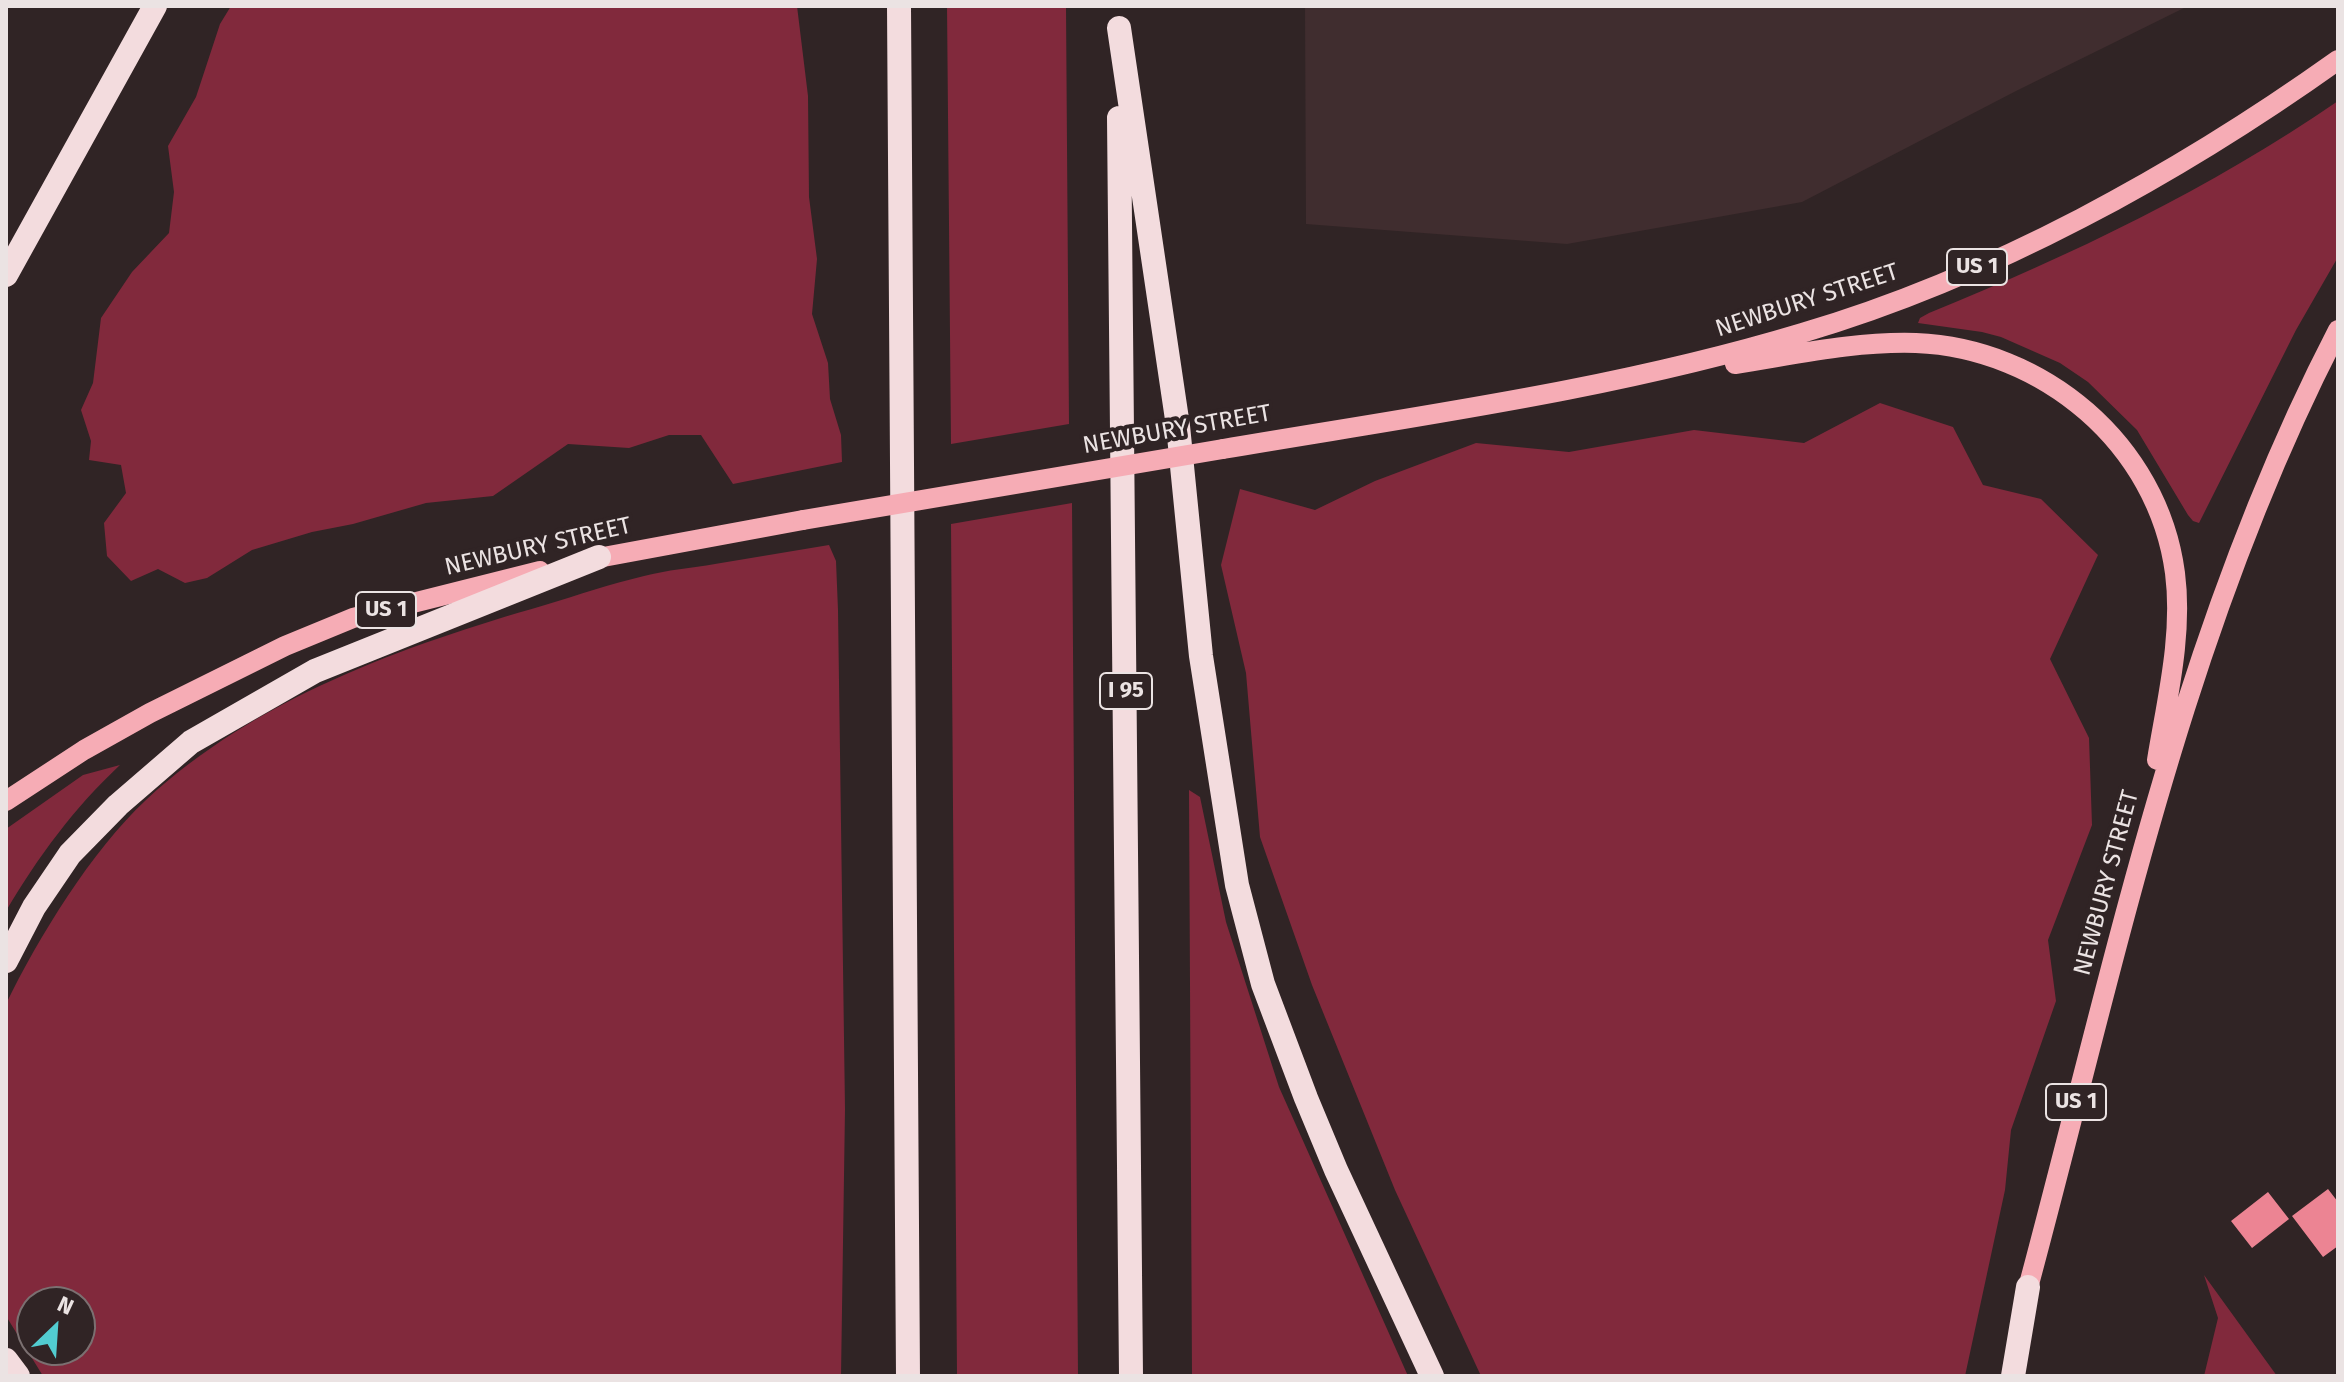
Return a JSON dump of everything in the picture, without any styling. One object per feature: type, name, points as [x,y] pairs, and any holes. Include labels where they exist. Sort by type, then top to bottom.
[{"type":"highway","points":[[6,275],[155,6]]},
{"type":"highway","points":[[899,6],[908,1376]]},
{"type":"highway","points":[[1118,17],[1178,426],[1201,656],[1237,885],[1263,984],[1306,1098],[1432,1376]]},
{"type":"highway","name":"I 95","points":[[1118,17],[1131,1376]]},
{"type":"highway","points":[[6,961],[34,907],[70,854],[118,805],[191,742],[315,671],[599,557]]},
{"type":"highway","points":[[2013,1376],[2028,1287]]},
{"type":"highway","points":[[6,1360],[18,1376]]},
{"type":"main road","name":"NEWBURY STREET","points":[[6,801],[84,750],[150,713],[285,646],[353,618],[599,557],[1578,388],[1746,350],[1857,315],[2012,252],[2138,185],[2338,60]]},
{"type":"main road","name":"NEWBURY STREET","points":[[2004,1376],[2147,827],[2202,653],[2245,534],[2285,437],[2338,330]]},
{"type":"main road","points":[[1578,388],[1840,348],[1915,343],[1951,346],[2022,367],[2086,409],[2115,439],[2137,469],[2155,502],[2168,537],[2175,574],[2175,647],[2147,827]]},
{"type":"shaded area","points":[[231,6],[797,6],[808,96],[809,197],[817,259],[812,314],[828,363],[830,399],[841,435],[842,462],[733,484],[701,435],[669,435],[629,448],[568,444],[493,496],[426,503],[312,532],[252,550],[207,578],[185,583],[158,569],[131,581],[107,556],[104,523],[126,493],[121,465],[89,460],[91,441],[81,410],[93,383],[101,318],[132,272],[169,233],[174,192],[168,146],[196,97],[220,24]]},
{"type":"shaded area","points":[[947,6],[1066,6],[1069,424],[951,444]]},
{"type":"shaded area","points":[[1305,6],[2188,6],[1802,202],[1567,244],[1306,224]]},
{"type":"shaded area","points":[[2338,101],[2338,257],[2296,330],[2199,523],[2188,515],[2137,430],[2088,382],[2060,363],[2001,337],[1918,323],[1929,313],[2035,268],[2139,218],[2240,163]]},
{"type":"shaded area","points":[[1880,403],[1953,427],[1983,485],[2041,499],[2098,555],[2050,659],[2089,738],[2092,825],[2048,940],[2056,1001],[2011,1130],[2005,1190],[1965,1376],[1481,1376],[1395,1190],[1312,985],[1260,837],[1246,673],[1221,565],[1240,489],[1315,510],[1375,481],[1476,443],[1569,452],[1694,430],[1804,443]]},
{"type":"shaded area","points":[[1072,503],[1078,1376],[957,1376],[951,524]]},
{"type":"shaded area","points":[[829,545],[836,561],[845,1109],[841,1376],[43,1376],[37,1366],[96,1366],[96,1286],[16,1286],[16,1332],[6,1316],[6,1004],[34,951],[86,869],[146,800],[189,764],[283,704],[438,638],[662,572]]},
{"type":"shaded area","points":[[120,765],[87,798],[58,834],[6,911],[6,829],[83,775]]},
{"type":"shaded area","points":[[1189,790],[1200,797],[1226,922],[1279,1087],[1408,1376],[1192,1376]]},
{"type":"shaded area","points":[[2204,1275],[2277,1376],[2204,1376],[2218,1318]]},
{"type":"building","points":[[2328,1189],[2338,1202],[2338,1246],[2323,1257],[2292,1216]]},
{"type":"building","points":[[2268,1192],[2289,1219],[2252,1248],[2231,1221]]}]
